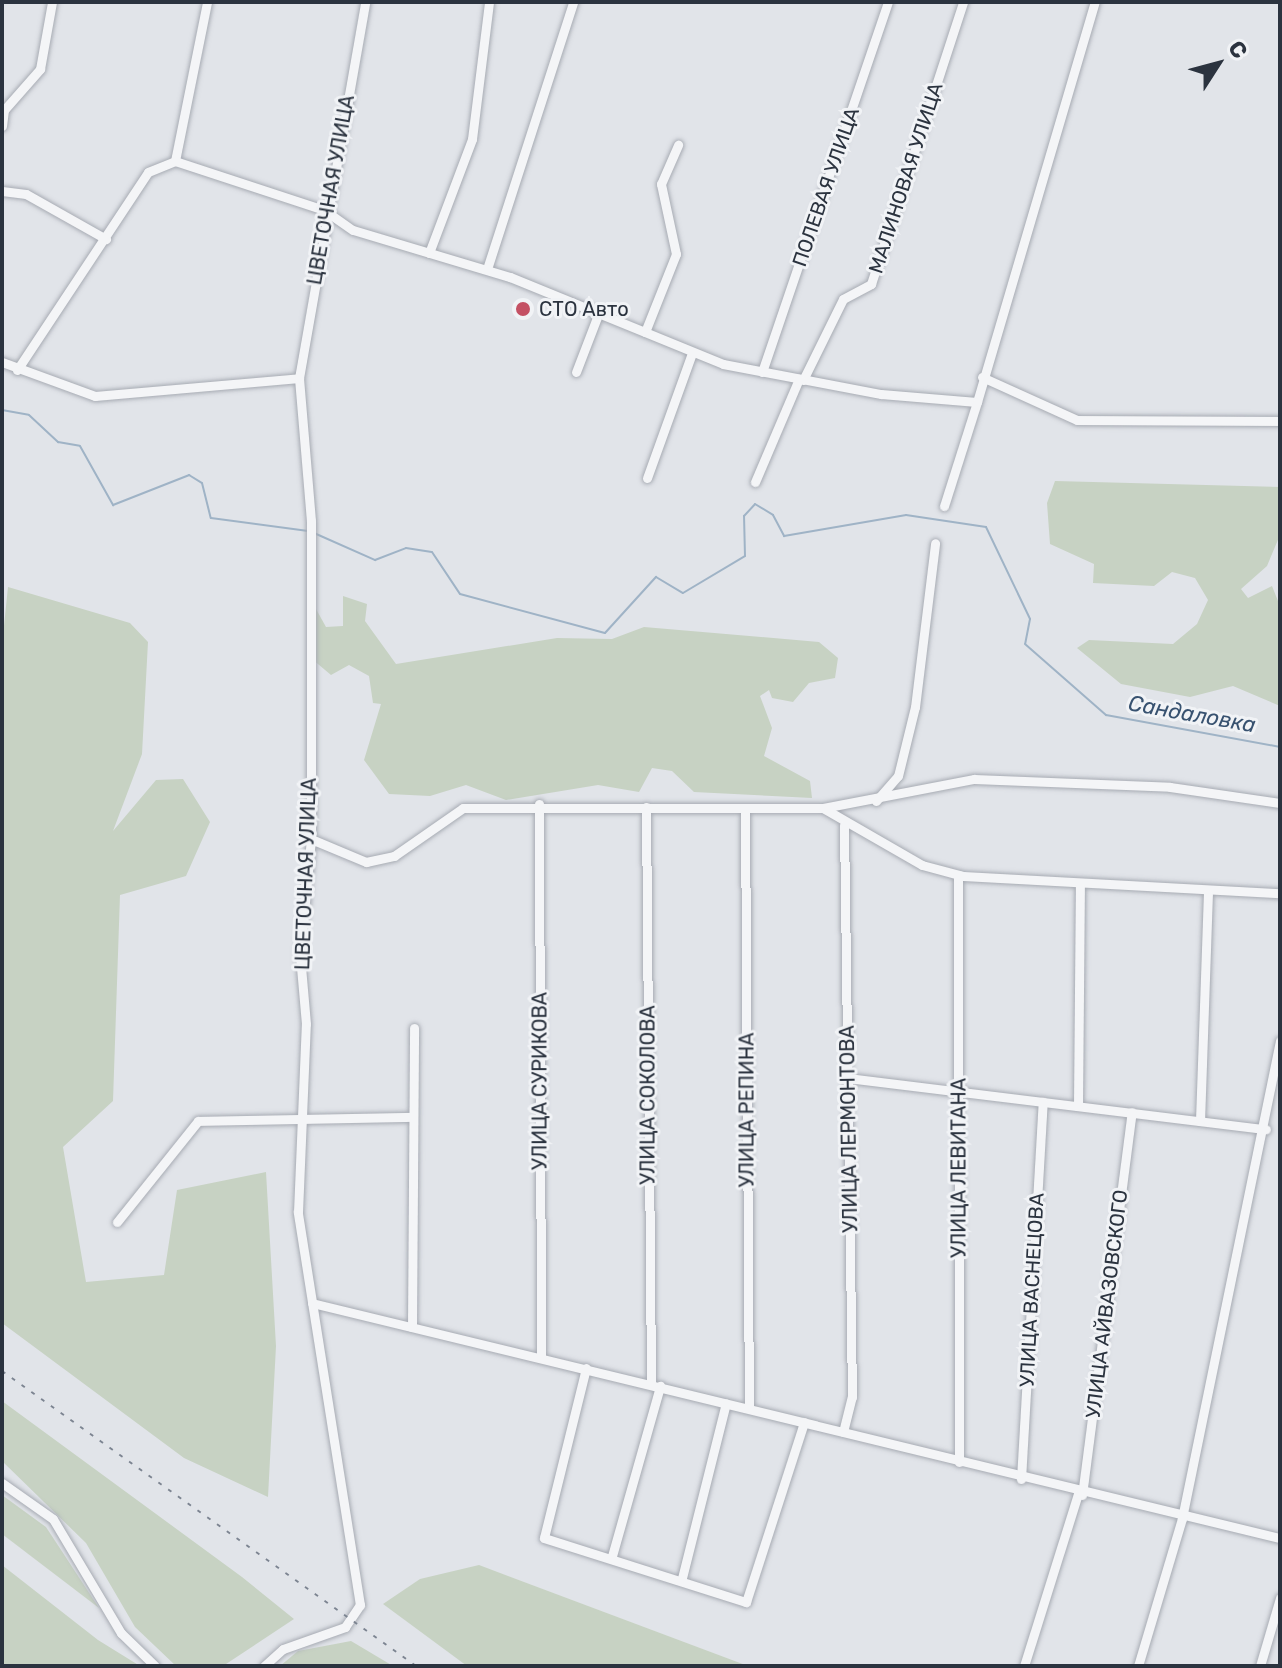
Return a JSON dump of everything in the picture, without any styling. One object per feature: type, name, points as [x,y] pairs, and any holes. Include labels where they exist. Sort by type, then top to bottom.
[{"type":"street","points":[[2,126],[4,110],[40,69],[52,2]]},
{"type":"street","points":[[175,161],[207,2]]},
{"type":"street","name":"ЦВЕТОЧНАЯ УЛИЦА","points":[[256,1666],[345,1627],[360,1605],[298,1212],[302,1119],[300,955],[311,839],[311,521],[299,378],[324,210],[365,2]]},
{"type":"street","points":[[429,253],[472,139],[474,75],[489,2]]},
{"type":"street","points":[[487,269],[573,2]]},
{"type":"street","name":"ПОЛЕВАЯ УЛИЦА","points":[[762,372],[888,2]]},
{"type":"street","name":"МАЛИНОВАЯ УЛИЦА","points":[[755,482],[801,379],[843,299],[871,284],[963,2]]},
{"type":"street","points":[[944,506],[1095,2]]},
{"type":"street","points":[[645,332],[676,254],[661,184],[678,145]]},
{"type":"street","points":[[17,370],[148,172],[175,161],[324,210],[353,230],[487,269],[599,312],[692,353],[801,379],[977,402]]},
{"type":"street","points":[[2,191],[26,194],[106,239]]},
{"type":"street","points":[[576,372],[599,312]]},
{"type":"street","points":[[647,478],[692,353]]},
{"type":"street","points":[[2,362],[95,396],[299,378]]},
{"type":"street","points":[[982,377],[1077,420],[1280,421]]},
{"type":"street","points":[[876,801],[898,776],[915,707],[935,543]]},
{"type":"street","points":[[311,839],[366,862],[394,856],[463,808],[539,804],[745,811],[823,808],[876,801],[974,779],[1170,787],[1280,803]]},
{"type":"street","name":"УЛИЦА СУРИКОВА","points":[[539,804],[541,1358]]},
{"type":"street","name":"УЛИЦА СОКОЛОВА","points":[[612,1556],[655,1385],[646,807]]},
{"type":"street","points":[[823,808],[844,825],[922,865],[958,875],[1080,887],[1208,894],[1280,893]]},
{"type":"street","name":"УЛИЦА РЕПИНА","points":[[745,811],[749,1408]]},
{"type":"street","name":"УЛИЦА ЛЕРМОНТОВА","points":[[843,1432],[852,1397],[844,825]]},
{"type":"street","name":"УЛИЦА ЛЕВИТАНА","points":[[958,875],[959,1462]]},
{"type":"street","points":[[1078,1106],[1080,887]]},
{"type":"street","points":[[1200,1121],[1208,894]]},
{"type":"street","points":[[412,1327],[414,1028]]},
{"type":"street","points":[[1138,1666],[1182,1518],[1279,1077],[1280,1041]]},
{"type":"street","points":[[848,1078],[1266,1129]]},
{"type":"street","name":"УЛИЦА ВАСНЕЦОВА","points":[[1021,1479],[1043,1102]]},
{"type":"street","name":"УЛИЦА АЙВАЗОВСКОГО","points":[[1024,1666],[1080,1494],[1132,1112]]},
{"type":"street","points":[[117,1222],[198,1121],[413,1117]]},
{"type":"street","points":[[312,1303],[749,1408],[1080,1494],[1280,1538]]},
{"type":"street","points":[[586,1368],[544,1538],[682,1578],[746,1602],[804,1422]]},
{"type":"street","points":[[682,1578],[726,1403]]},
{"type":"street","points":[[2,1483],[53,1519],[121,1633],[155,1666]]},
{"type":"street","points":[[1260,1666],[1280,1598]]},
{"type":"green space","points":[[1055,481],[1280,487],[1280,535],[1267,566],[1241,589],[1248,598],[1272,586],[1280,606],[1280,706],[1233,686],[1190,697],[1121,684],[1077,648],[1089,640],[1173,644],[1197,624],[1208,600],[1195,578],[1172,572],[1154,586],[1093,583],[1094,564],[1050,544],[1047,503]]},
{"type":"green space","points":[[8,587],[130,623],[148,642],[142,754],[113,831],[156,780],[183,779],[210,822],[186,876],[120,895],[113,1101],[63,1147],[86,1282],[164,1275],[177,1190],[266,1172],[276,1346],[268,1497],[184,1458],[2,1323],[2,645]]},
{"type":"green space","points":[[343,596],[367,604],[365,621],[396,664],[557,638],[612,639],[644,627],[819,642],[838,658],[835,678],[809,683],[793,702],[772,698],[769,690],[760,696],[772,728],[764,756],[810,781],[812,798],[694,792],[672,771],[652,768],[639,792],[598,785],[506,800],[466,785],[430,796],[389,794],[364,760],[381,704],[373,703],[369,676],[349,665],[331,675],[312,659],[316,609],[326,627],[343,626]]},
{"type":"green space","points":[[2,1401],[242,1577],[294,1619],[223,1666],[176,1666],[135,1627],[86,1543],[2,1461]]},
{"type":"green space","points":[[2,1495],[46,1527],[99,1608],[2,1534]]},
{"type":"green space","points":[[2,1565],[98,1640],[140,1666],[2,1666]]},
{"type":"green space","points":[[479,1565],[748,1666],[467,1666],[383,1604],[420,1579]]},
{"type":"green space","points":[[351,1641],[393,1666],[280,1666],[298,1651]]},
{"type":"waterway","name":"Сандаловка","points":[[2,410],[29,415],[58,442],[80,446],[113,505],[189,475],[202,483],[211,518],[308,531]]},
{"type":"waterway","name":"Сандаловка","points":[[314,533],[375,560],[406,548],[432,552],[460,594],[605,633],[656,577],[683,593],[745,556],[744,516],[755,504],[773,515],[784,536],[906,515],[986,527],[1030,619],[1025,644],[1106,715],[1280,747]]},
{"type":"railway","points":[[2,1371],[416,1666]]},
{"type":"place","name":"СТО Авто","points":[[523,309]]}]
